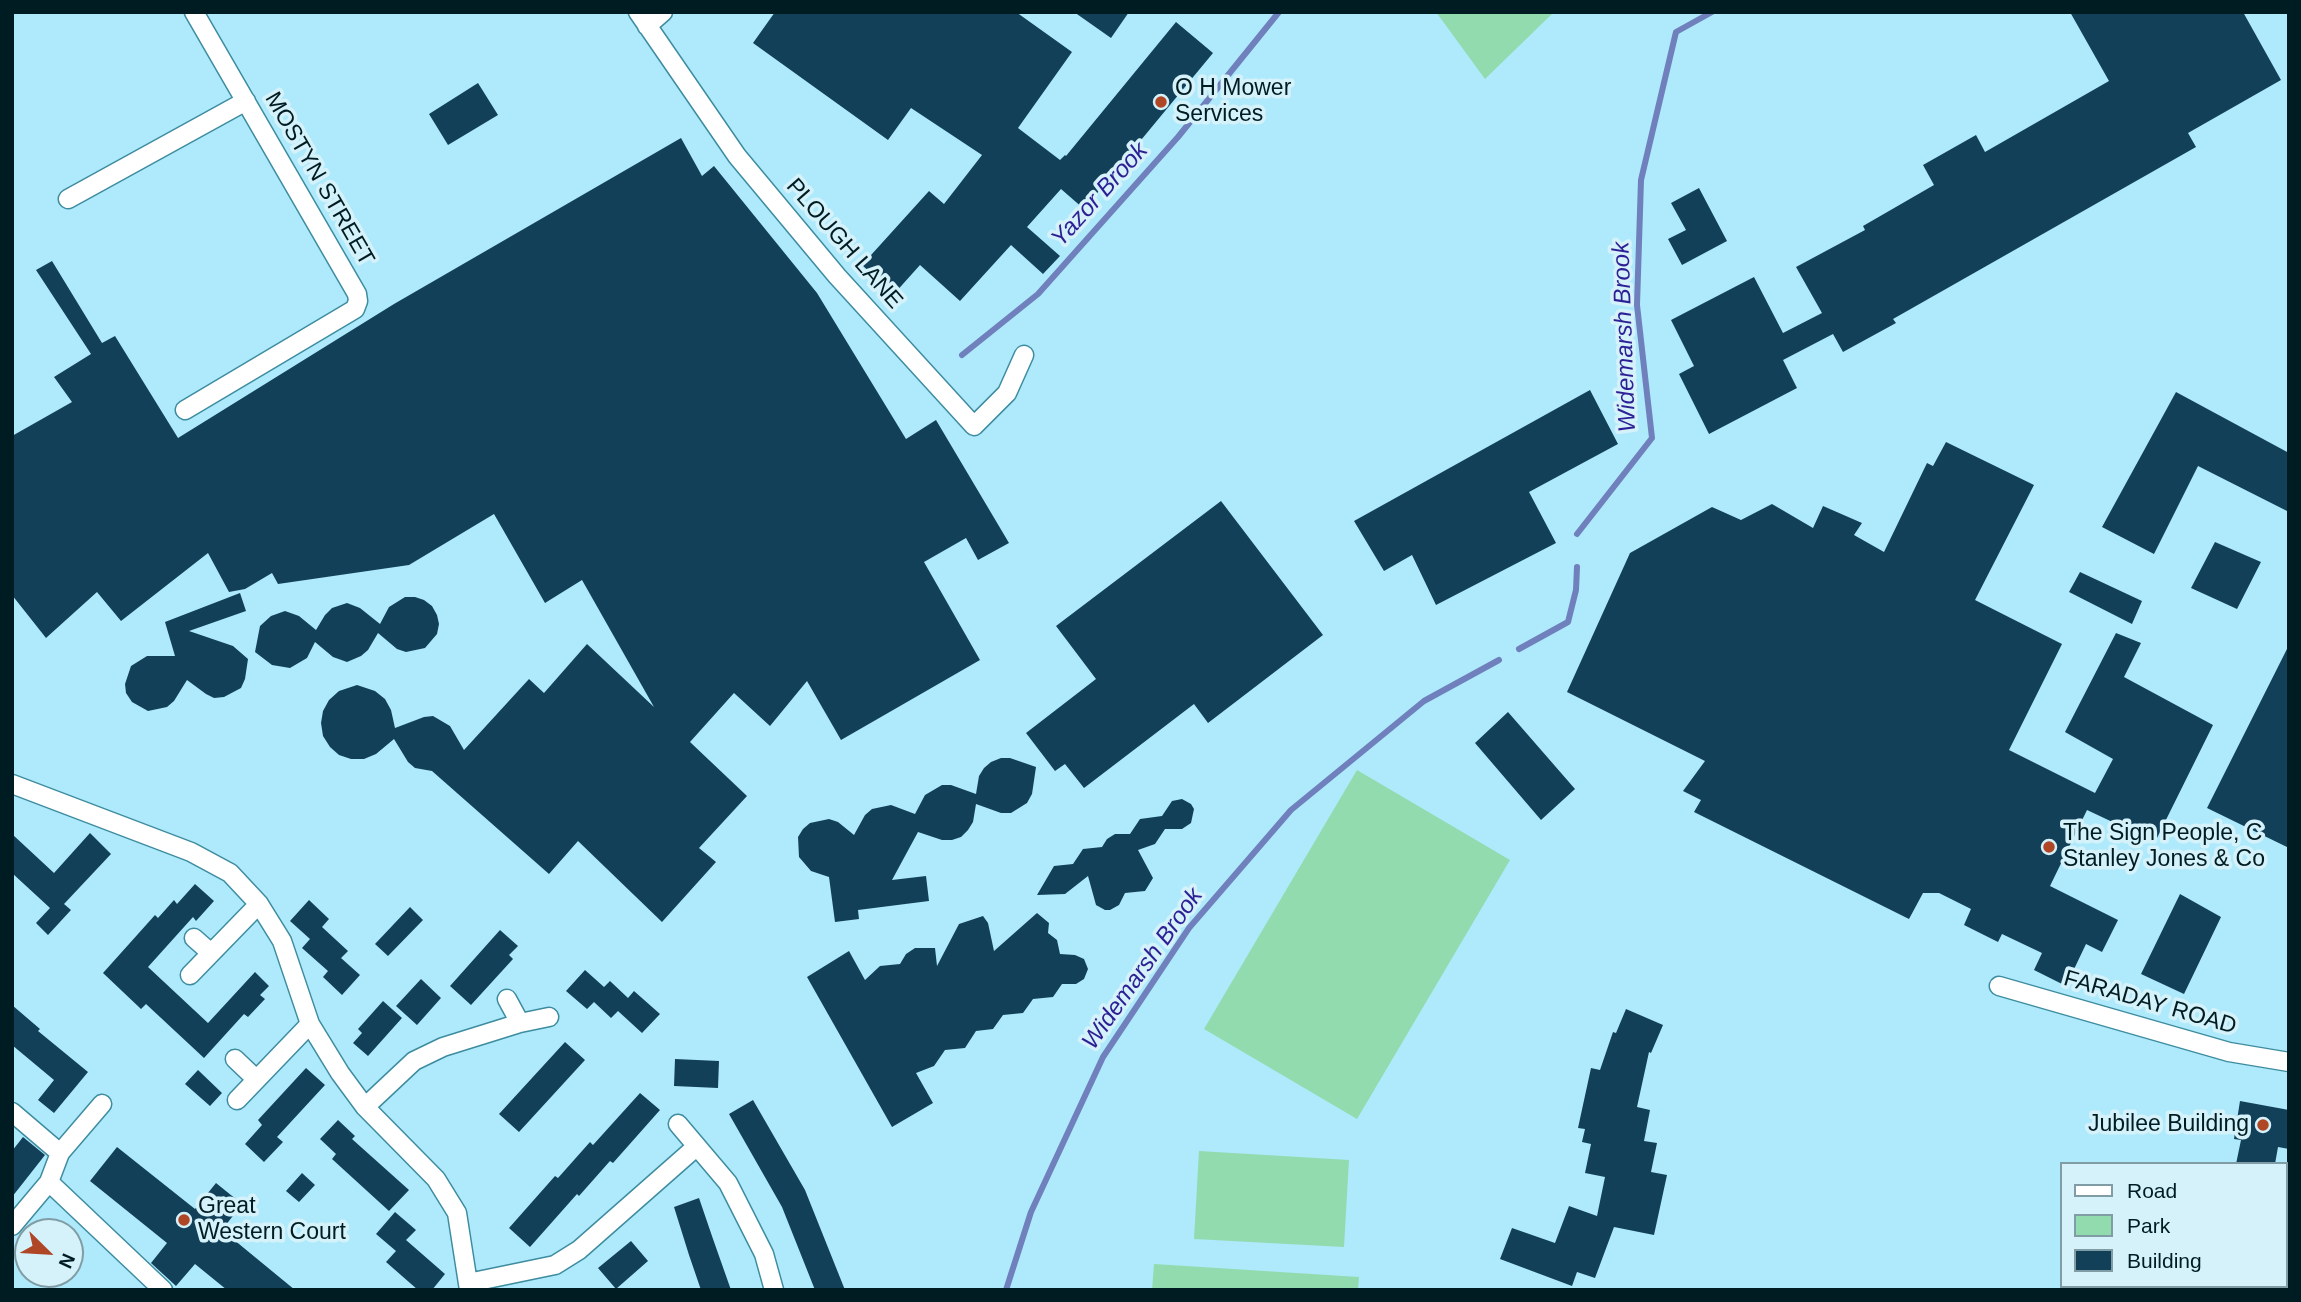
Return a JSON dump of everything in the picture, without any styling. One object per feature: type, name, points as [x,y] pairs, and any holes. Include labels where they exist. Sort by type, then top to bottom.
[{"type":"street","name":"MOSTYN STREET","points":[[185,411],[355,309],[358,302],[357,294],[194,12]]},
{"type":"street","points":[[643,19],[663,12]]},
{"type":"street","name":"PLOUGH LANE","points":[[643,19],[737,156],[837,276],[974,426],[1007,393],[1024,355]]},
{"type":"street","points":[[68,199],[246,101]]},
{"type":"street","points":[[12,784],[191,852],[230,873],[259,904],[282,941],[310,1024],[340,1073],[365,1107],[436,1179],[457,1213],[468,1286],[555,1265],[579,1250],[696,1147]]},
{"type":"street","points":[[190,975],[259,904]]},
{"type":"street","points":[[194,938],[211,953]]},
{"type":"street","name":"FARADAY ROAD","points":[[1999,986],[2229,1052],[2289,1062]]},
{"type":"street","points":[[507,999],[520,1023]]},
{"type":"street","points":[[365,1107],[414,1062],[443,1047],[520,1023],[550,1017]]},
{"type":"street","points":[[237,1100],[310,1024]]},
{"type":"street","points":[[235,1059],[256,1079]]},
{"type":"street","points":[[12,1226],[49,1182],[60,1153],[102,1104]]},
{"type":"street","points":[[12,1112],[60,1153]]},
{"type":"street","points":[[678,1124],[728,1183],[764,1254],[774,1290]]},
{"type":"street","points":[[49,1182],[163,1290]]},
{"type":"green space","points":[[1436,12],[1554,12],[1485,79]]},
{"type":"green space","points":[[1357,770],[1510,860],[1357,1119],[1204,1029]]},
{"type":"green space","points":[[1199,1151],[1349,1160],[1344,1247],[1194,1239]]},
{"type":"green space","points":[[1154,1264],[1359,1277],[1358,1290],[1152,1290]]},
{"type":"building","points":[[775,12],[1016,12],[1072,52],[1018,128],[1060,160],[1176,22],[1213,53],[1084,209],[1061,189],[1027,227],[1060,256],[1043,274],[1011,245],[960,301],[920,265],[894,294],[862,265],[929,191],[944,204],[982,155],[911,108],[888,140],[753,43]]},
{"type":"building","points":[[1074,12],[1129,12],[1111,38]]},
{"type":"building","points":[[2070,12],[2243,12],[2281,80],[2188,133],[2196,147],[1893,319],[1896,323],[1843,352],[1833,334],[1783,360],[1797,388],[1709,434],[1679,374],[1694,366],[1671,320],[1754,277],[1783,333],[1822,313],[1796,267],[1865,230],[1863,226],[1934,185],[1923,165],[1976,135],[1985,152],[2109,81]]},
{"type":"building","points":[[478,83],[498,115],[448,145],[429,114]]},
{"type":"building","points":[[681,138],[702,176],[714,166],[817,293],[906,439],[936,420],[1009,543],[978,560],[966,538],[924,562],[980,660],[841,740],[807,681],[770,726],[734,693],[690,742],[747,796],[699,848],[716,862],[662,922],[578,841],[549,874],[432,771],[415,768],[408,762],[394,739],[376,754],[364,759],[351,759],[339,755],[323,736],[323,711],[329,700],[339,691],[357,685],[375,691],[385,699],[395,728],[433,716],[450,726],[464,750],[529,679],[544,693],[587,644],[654,707],[582,580],[545,603],[494,514],[409,565],[278,584],[272,573],[245,589],[229,592],[208,553],[121,621],[97,592],[46,638],[12,595],[12,436],[72,402],[54,377],[91,354],[36,270],[52,261],[102,343],[115,336],[178,438],[394,304]]},
{"type":"building","points":[[1699,188],[1727,241],[1682,265],[1668,239],[1686,230],[1671,203]]},
{"type":"building","points":[[1590,390],[1618,444],[1529,492],[1556,543],[1436,605],[1412,555],[1384,571],[1354,521]]},
{"type":"building","points":[[2176,392],[2289,453],[2289,512],[2198,466],[2154,554],[2102,527]]},
{"type":"building","points":[[1946,442],[2034,485],[1975,600],[2062,644],[2009,750],[2095,793],[2113,759],[2065,732],[2116,633],[2141,643],[2124,677],[2213,725],[2155,842],[2087,810],[2050,886],[2118,920],[2102,952],[2086,944],[2066,986],[2034,970],[2042,953],[2002,934],[1998,942],[1964,925],[1971,909],[1939,893],[1923,893],[1909,919],[1694,812],[1701,800],[1683,791],[1705,761],[1567,692],[1630,553],[1712,507],[1741,520],[1772,504],[1813,528],[1823,506],[1862,523],[1854,535],[1884,552],[1927,463],[1933,466]]},
{"type":"building","points":[[1221,501],[1323,635],[1208,723],[1194,704],[1084,788],[1065,764],[1055,771],[1026,733],[1096,679],[1056,626]]},
{"type":"building","points":[[2215,542],[2261,562],[2237,609],[2191,588]]},
{"type":"building","points":[[2080,572],[2142,601],[2132,624],[2069,592]]},
{"type":"building","points":[[240,593],[246,611],[189,631],[233,646],[248,659],[241,688],[224,697],[214,698],[187,680],[167,707],[148,711],[132,702],[126,693],[125,684],[131,666],[147,656],[175,656],[165,622]]},
{"type":"building","points":[[405,597],[424,600],[432,606],[437,615],[437,634],[425,648],[406,652],[397,649],[378,633],[368,650],[347,662],[333,657],[315,642],[307,658],[290,668],[272,665],[255,652],[260,626],[271,616],[285,611],[299,616],[316,630],[332,608],[347,603],[360,608],[380,624],[389,607]]},
{"type":"building","points":[[2289,645],[2289,848],[2207,808]]},
{"type":"building","points":[[1508,712],[1575,789],[1541,820],[1475,743]]},
{"type":"building","points":[[1001,758],[1010,758],[1036,767],[1032,794],[1027,803],[1011,813],[1001,813],[976,804],[973,822],[968,830],[961,837],[952,840],[942,840],[918,832],[892,880],[926,876],[929,901],[858,910],[859,919],[835,922],[829,877],[811,871],[799,857],[798,837],[803,829],[810,823],[829,819],[838,822],[854,835],[865,815],[872,809],[891,805],[915,814],[925,795],[942,785],[951,785],[976,794],[979,776],[984,768]]},
{"type":"building","points":[[1182,799],[1194,809],[1191,823],[1182,829],[1165,829],[1155,844],[1138,850],[1153,878],[1145,891],[1125,893],[1119,905],[1110,910],[1096,905],[1088,876],[1065,894],[1037,895],[1054,866],[1073,864],[1083,849],[1102,847],[1107,839],[1115,834],[1130,834],[1140,819],[1162,816],[1172,801]]},
{"type":"building","points":[[90,833],[111,854],[64,904],[71,910],[48,935],[36,923],[50,908],[12,873],[12,834],[54,873]]},
{"type":"building","points":[[195,884],[214,901],[196,921],[193,917],[148,967],[208,1023],[255,972],[269,986],[260,995],[265,999],[248,1017],[244,1014],[204,1058],[146,1004],[141,1009],[103,973],[155,915],[158,918],[174,900],[177,904]]},
{"type":"building","points":[[2180,894],[2221,917],[2184,994],[2141,974]]},
{"type":"building","points":[[309,900],[329,919],[322,927],[348,951],[341,958],[360,975],[342,995],[323,977],[328,971],[302,948],[310,939],[290,921]]},
{"type":"building","points":[[410,907],[423,920],[388,956],[375,944]]},
{"type":"building","points":[[1037,913],[1049,923],[1048,933],[1057,940],[1060,954],[1084,959],[1088,969],[1084,979],[1076,984],[1062,984],[1053,997],[1033,999],[1023,1013],[1003,1015],[993,1029],[976,1031],[965,1048],[945,1050],[934,1066],[916,1073],[933,1103],[892,1127],[807,977],[849,951],[865,980],[880,966],[900,964],[906,954],[915,948],[935,948],[937,966],[959,924],[983,916],[988,923],[994,951]]},
{"type":"building","points":[[500,930],[518,946],[509,955],[513,959],[471,1005],[450,986]]},
{"type":"building","points":[[585,970],[604,987],[610,981],[628,998],[634,991],[660,1014],[642,1033],[618,1011],[611,1018],[594,1002],[587,1009],[566,991]]},
{"type":"building","points":[[421,979],[441,998],[417,1025],[396,1006]]},
{"type":"building","points":[[383,1001],[402,1018],[368,1056],[353,1043],[362,1033],[358,1029]]},
{"type":"building","points":[[12,1005],[40,1029],[38,1031],[88,1072],[54,1113],[38,1100],[54,1080],[12,1045]]},
{"type":"building","points":[[1626,1009],[1663,1025],[1651,1053],[1649,1052],[1637,1107],[1650,1110],[1644,1141],[1657,1143],[1651,1172],[1667,1175],[1654,1235],[1614,1227],[1595,1278],[1577,1272],[1572,1286],[1500,1259],[1512,1228],[1555,1243],[1569,1206],[1597,1216],[1605,1177],[1585,1173],[1591,1144],[1582,1142],[1585,1129],[1578,1128],[1591,1068],[1600,1070],[1613,1032],[1616,1033]]},
{"type":"building","points":[[565,1042],[585,1060],[519,1132],[499,1114]]},
{"type":"building","points":[[675,1059],[719,1061],[718,1088],[674,1086]]},
{"type":"building","points":[[306,1068],[325,1085],[277,1137],[283,1142],[264,1162],[245,1144],[262,1125],[258,1120]]},
{"type":"building","points":[[198,1070],[222,1093],[210,1106],[185,1084]]},
{"type":"building","points":[[640,1093],[660,1110],[613,1163],[610,1161],[579,1196],[577,1194],[530,1247],[509,1228],[555,1176],[558,1178],[590,1142],[593,1145]]},
{"type":"building","points":[[753,1100],[805,1190],[845,1290],[815,1290],[782,1207],[729,1114]]},
{"type":"building","name":"Jubilee Building","points":[[2240,1101],[2289,1110],[2289,1149],[2278,1147],[2275,1162],[2236,1162],[2241,1140],[2234,1139]]},
{"type":"building","points":[[338,1120],[355,1136],[352,1139],[409,1190],[389,1211],[332,1159],[336,1154],[320,1139]]},
{"type":"building","points":[[23,1137],[45,1155],[12,1197],[12,1151]]},
{"type":"building","name":"Great Western Court","points":[[117,1147],[195,1209],[216,1183],[242,1204],[222,1230],[295,1290],[227,1290],[195,1264],[176,1286],[151,1263],[167,1243],[90,1181]]},
{"type":"building","points":[[302,1173],[315,1185],[299,1202],[286,1191]]},
{"type":"building","points":[[699,1198],[731,1290],[701,1290],[674,1207]]},
{"type":"building","points":[[395,1212],[416,1230],[406,1240],[445,1274],[432,1290],[418,1290],[386,1262],[396,1251],[376,1234]]},
{"type":"building","points":[[631,1241],[648,1261],[616,1289],[598,1268]]},
{"type":"waterway","name":"Yazor Brook","points":[[962,355],[1038,294],[1178,137],[1279,12]]},
{"type":"waterway","name":"Widemarsh Brook","points":[[1577,534],[1652,438],[1637,305],[1641,180],[1676,32],[1712,12]]},
{"type":"waterway","name":"Widemarsh Brook","points":[[1519,649],[1568,622],[1576,590],[1577,567]]},
{"type":"waterway","name":"Widemarsh Brook","points":[[1006,1290],[1031,1212],[1103,1057],[1189,928],[1291,810],[1424,701],[1499,660]]},
{"type":"place","name":"O H Mower Services","points":[[1161,102]]},
{"type":"place","name":"The Sign People, C Stanley Jones & Co","points":[[2049,847]]},
{"type":"place","name":"Jubilee Building","points":[[2263,1125]]},
{"type":"place","name":"Great Western Court","points":[[184,1220]]}]
